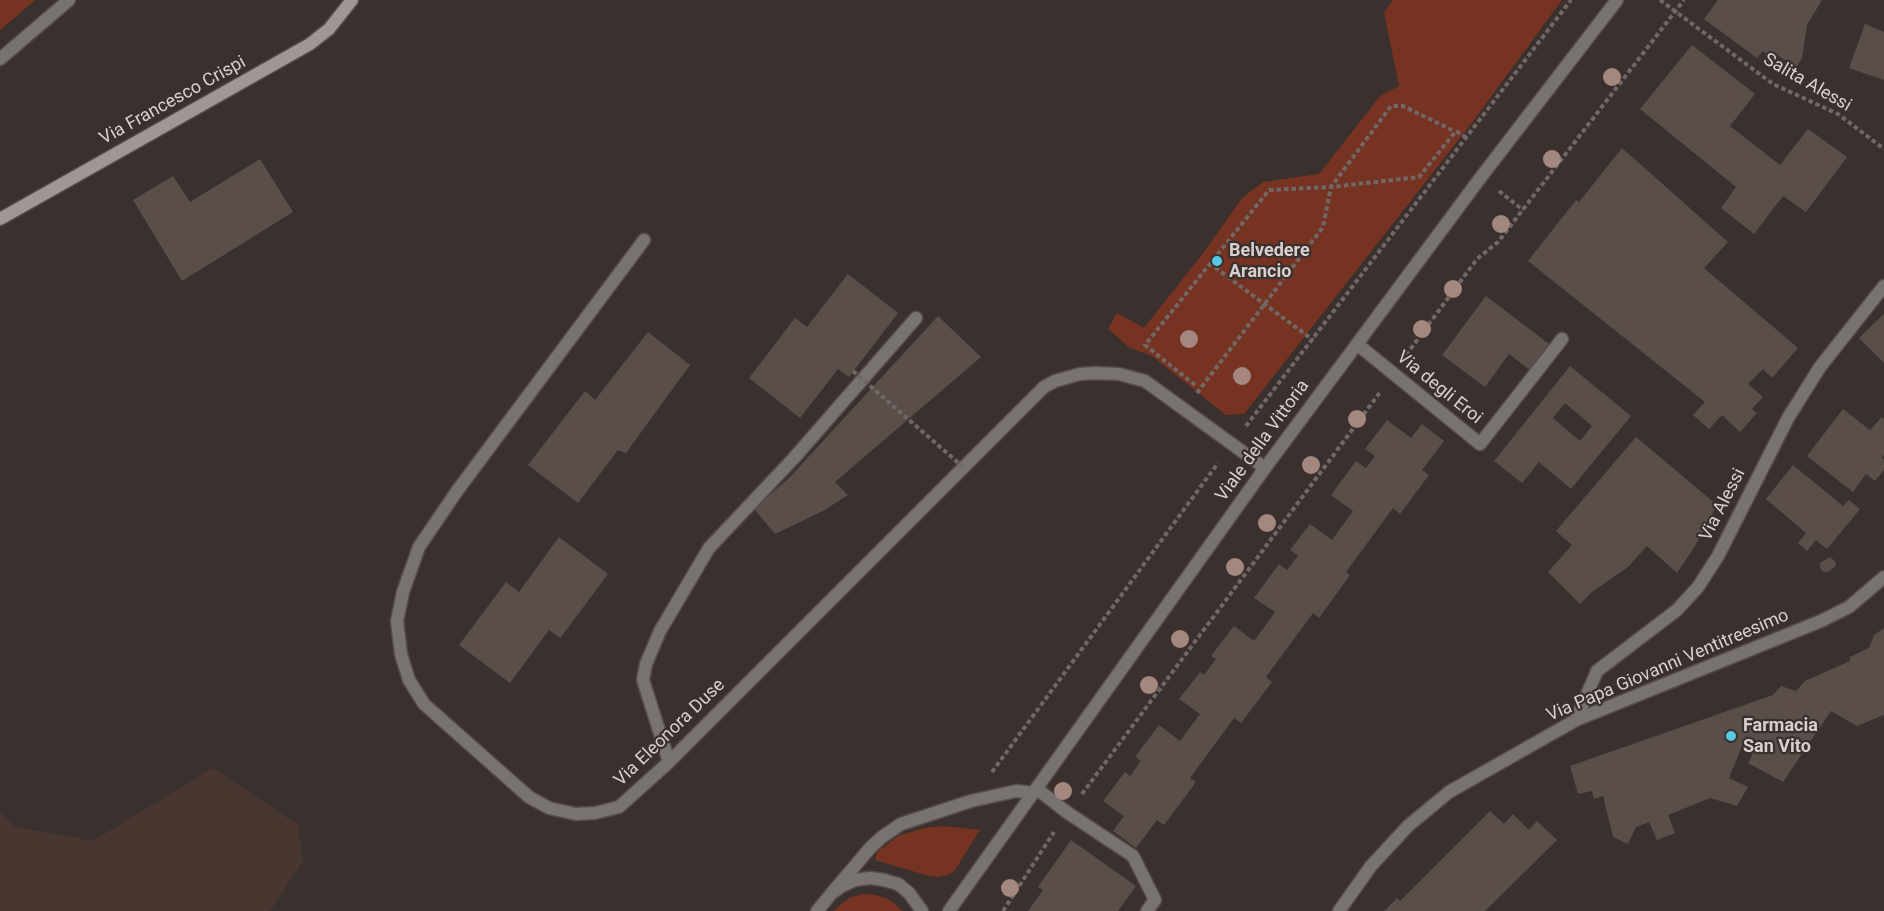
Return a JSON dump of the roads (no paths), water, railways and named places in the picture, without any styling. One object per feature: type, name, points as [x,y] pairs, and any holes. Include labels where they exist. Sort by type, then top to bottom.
[{"type":"main road","name":"Via Francesco Crispi","points":[[0,219],[310,44],[329,28],[352,0]]},
{"type":"street","points":[[0,59],[69,0]]},
{"type":"street","name":"Viale della Vittoria","points":[[949,911],[1265,468],[1481,177],[1617,0]]},
{"type":"street","name":"Via Eleonora Duse","points":[[644,240],[457,491],[419,547],[403,592],[397,621],[400,654],[409,680],[424,704],[529,797],[549,808],[576,814],[595,813],[619,807],[669,762],[1044,387],[1067,377],[1094,373],[1132,376],[1145,381],[1265,468]]},
{"type":"street","name":"Via Alessi","points":[[1576,720],[1597,670],[1677,610],[1698,587],[1718,556],[1788,418],[1820,367],[1884,286]]},
{"type":"street","points":[[669,762],[644,680],[646,664],[660,631],[708,548],[794,458],[916,318]]},
{"type":"street","name":"Via degli Eroi","points":[[1357,344],[1480,444],[1562,339]]},
{"type":"street","name":"Via Papa Giovanni Ventitreesimo","points":[[1339,911],[1371,866],[1408,825],[1449,792],[1576,720],[1821,621],[1850,607],[1884,577]]},
{"type":"street","points":[[818,911],[871,847],[901,824],[971,801],[1016,791],[1036,791],[1133,856],[1155,900],[1147,911]]},
{"type":"street","points":[[831,894],[855,880],[870,878],[884,880],[898,884],[909,892],[922,911]]},
{"type":"place","name":"Belvedere Arancio","points":[[1217,261]]},
{"type":"place","name":"Farmacia San Vito","points":[[1731,736]]}]
